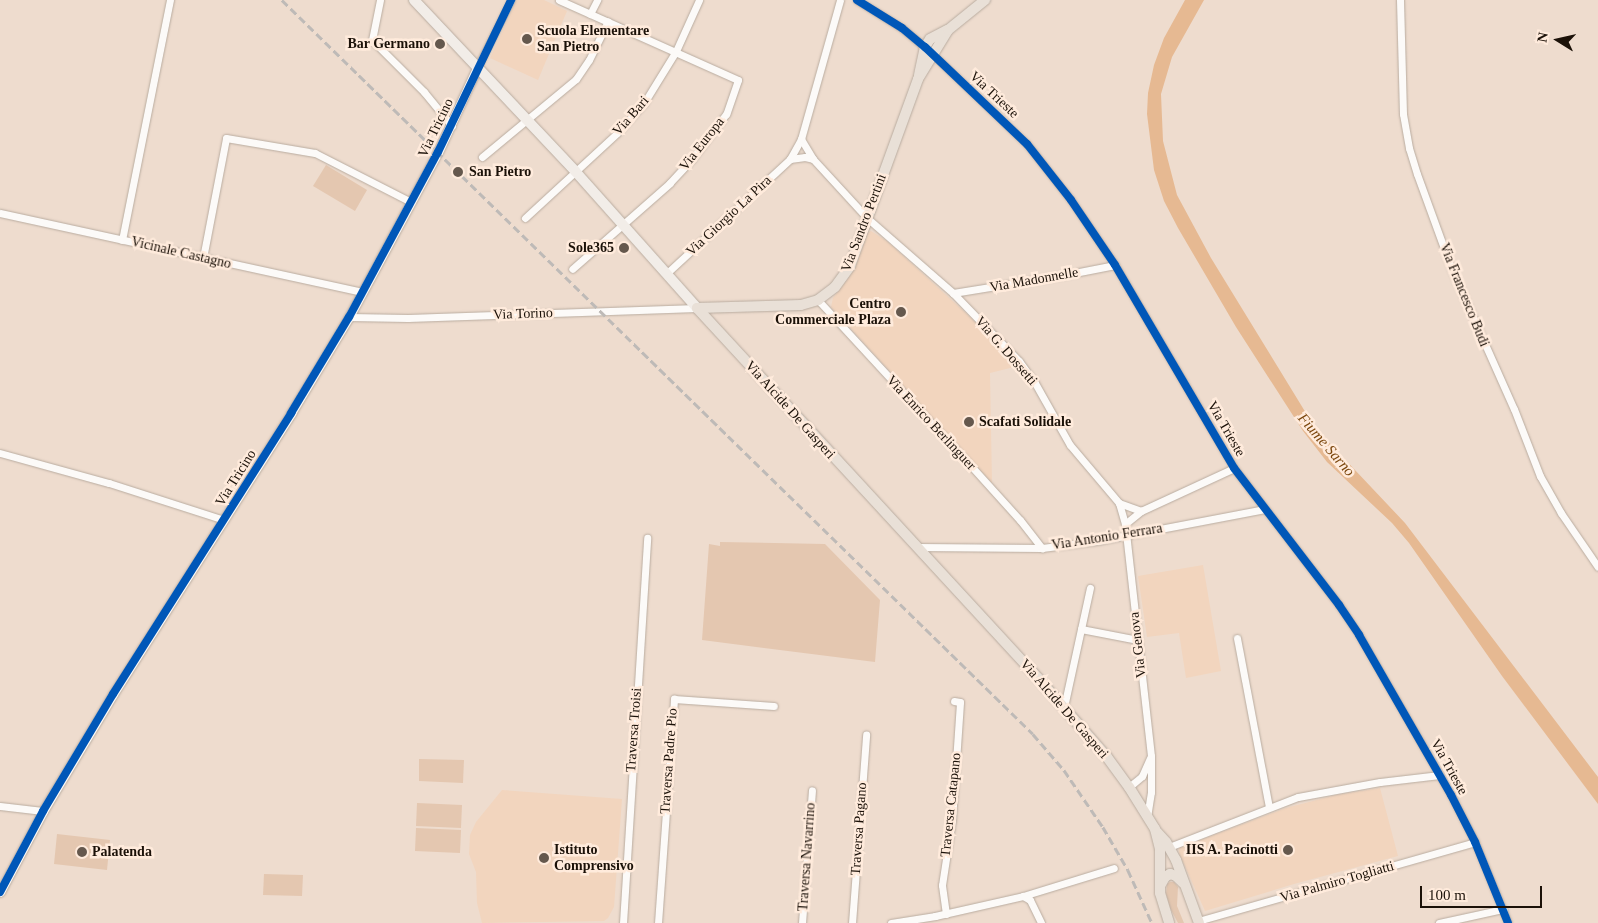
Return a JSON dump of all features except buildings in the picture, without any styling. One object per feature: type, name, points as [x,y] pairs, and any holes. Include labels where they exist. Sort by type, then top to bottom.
[{"type":"main road","name":"Via Alcide De Gasperi","points":[[414,0],[623,224],[697,308],[1093,739],[1129,787],[1155,829],[1169,847],[1185,884],[1198,922]]},
{"type":"main road","points":[[925,47],[930,39],[948,30],[984,0]]},
{"type":"main road","name":"Via Sandro Pertini","points":[[918,79],[948,30]]},
{"type":"main road","name":"Via Sandro Pertini","points":[[697,308],[800,306],[818,300],[836,287],[847,271],[867,218],[918,79],[925,47]]},
{"type":"main road","name":"Via Alcide De Gasperi","points":[[1155,829],[1161,855],[1159,887],[1162,906],[1169,923]]},
{"type":"main road","points":[[1159,887],[1164,876],[1170,874],[1176,876],[1185,884]]},
{"type":"street","points":[[122,240],[170,0]]},
{"type":"street","points":[[380,0],[372,40],[424,92],[452,126]]},
{"type":"street","points":[[477,68],[511,0]]},
{"type":"street","points":[[558,0],[676,51]]},
{"type":"street","points":[[590,14],[597,0]]},
{"type":"street","name":"Via Bari","points":[[524,218],[617,133],[644,103],[676,51],[699,0]]},
{"type":"street","name":"Via Giorgio La Pira","points":[[667,273],[790,159],[801,139],[840,0]]},
{"type":"street","name":"Via Trieste","points":[[857,0],[902,28],[933,54],[1027,144],[1071,200],[1115,265],[1234,468],[1339,605],[1359,635],[1440,775],[1475,842],[1508,923]]},
{"type":"street","name":"Via Francesco Budi","points":[[1400,0],[1403,114],[1409,148],[1417,174],[1452,270],[1514,409],[1540,476],[1561,514],[1598,568]]},
{"type":"street","points":[[482,158],[528,121],[549,99],[576,78],[589,60],[608,21]]},
{"type":"street","name":"Via Europa","points":[[623,224],[670,183],[710,136],[726,114],[738,80],[676,51]]},
{"type":"street","name":"Via Tricino","points":[[0,892],[43,811],[143,646],[224,520],[349,317],[452,126],[477,68]]},
{"type":"street","points":[[202,258],[226,138],[315,153],[411,202]]},
{"type":"street","points":[[801,139],[813,159]]},
{"type":"street","points":[[790,159],[813,159]]},
{"type":"street","name":"Via G. Dossetti","points":[[813,159],[867,218],[953,293],[1028,373],[1070,445],[1119,503],[1126,535]]},
{"type":"street","name":"Vicinale Castagno","points":[[0,213],[363,292]]},
{"type":"street","points":[[572,269],[623,224]]},
{"type":"street","name":"Via Madonnelle","points":[[953,293],[1115,265]]},
{"type":"street","name":"Via Enrico Berlinguer","points":[[818,300],[970,464],[1020,520],[1042,548]]},
{"type":"street","name":"Via Torino","points":[[349,317],[448,317],[697,308]]},
{"type":"street","points":[[0,453],[109,483],[224,520]]},
{"type":"street","points":[[1125,524],[1141,510],[1234,468]]},
{"type":"street","points":[[1119,503],[1141,510]]},
{"type":"street","name":"Via Antonio Ferrara","points":[[917,548],[1042,548],[1097,541],[1265,509]]},
{"type":"street","name":"Via Genova","points":[[1126,535],[1151,756],[1151,792],[1147,816]]},
{"type":"street","name":"Traversa Troisi","points":[[623,923],[647,538]]},
{"type":"street","points":[[1064,707],[1090,588]]},
{"type":"street","points":[[1081,629],[1138,640]]},
{"type":"street","points":[[1237,638],[1269,807]]},
{"type":"street","name":"Traversa Padre Pio","points":[[658,923],[674,699],[774,706]]},
{"type":"street","name":"Traversa Catapano","points":[[946,914],[942,885],[952,820],[960,702],[954,700]]},
{"type":"street","name":"Traversa Pagano","points":[[852,923],[866,735]]},
{"type":"street","points":[[1129,787],[1142,776],[1151,756]]},
{"type":"street","points":[[1169,847],[1269,807],[1308,796],[1380,782],[1440,775]]},
{"type":"street","name":"Traversa Navarrino","points":[[802,923],[812,790]]},
{"type":"street","points":[[0,806],[43,811]]},
{"type":"street","name":"Via Palmiro Togliatti","points":[[1198,922],[1475,842]]},
{"type":"street","points":[[891,923],[946,914],[1023,896],[1114,868]]},
{"type":"street","points":[[1023,896],[1030,900],[1041,923]]},
{"type":"street","points":[[1439,923],[1503,909]]},
{"type":"shaded area","name":"Scuola Elementare San Pietro","points":[[517,0],[544,0],[567,11],[538,80],[490,58]]},
{"type":"shaded area","points":[[326,165],[367,190],[355,211],[313,186]]},
{"type":"shaded area","points":[[871,231],[888,242],[968,315],[1018,366],[990,373],[992,483],[831,307],[833,298],[851,274],[867,233]]},
{"type":"shaded area","points":[[720,542],[825,544],[880,600],[875,662],[702,640],[709,544],[720,546]]},
{"type":"shaded area","points":[[1203,565],[1221,671],[1186,678],[1179,633],[1147,637],[1138,576]]},
{"type":"shaded area","points":[[419,759],[464,760],[463,783],[419,781]]},
{"type":"shaded area","name":"IIS A. Pacinotti","points":[[1380,788],[1398,856],[1294,884],[1205,911],[1179,853],[1179,848],[1286,808],[1336,795]]},
{"type":"shaded area","name":"Istituto Comprensivo","points":[[502,790],[622,799],[614,907],[608,918],[604,921],[482,923],[477,903],[476,872],[469,854],[470,835],[476,822]]},
{"type":"shaded area","points":[[417,803],[462,805],[461,828],[416,826]]},
{"type":"shaded area","points":[[416,828],[461,830],[460,853],[415,851]]},
{"type":"shaded area","name":"Palatenda","points":[[57,834],[110,840],[107,870],[54,864]]},
{"type":"shaded area","points":[[264,874],[303,875],[302,896],[263,895]]},
{"type":"shaded area","points":[[1174,882],[1178,887],[1177,906],[1184,923],[1178,923],[1170,908],[1166,894],[1167,884]]},
{"type":"water","name":"Fiume Sarno","points":[[1185,0],[1204,0],[1172,57],[1161,94],[1163,141],[1177,195],[1211,258],[1309,418],[1321,434],[1405,523],[1598,777],[1598,804],[1502,676],[1409,543],[1392,523],[1327,462],[1303,431],[1236,327],[1164,201],[1154,170],[1147,114],[1148,93],[1154,65],[1164,38]]},
{"type":"railway","points":[[282,0],[1033,734],[1064,770],[1103,827],[1128,870],[1152,923]]},
{"type":"cycle path","points":[[0,892],[43,811],[113,694],[291,413],[349,317],[438,152],[511,0]]},
{"type":"cycle path","points":[[857,0],[902,28],[925,47],[1027,144],[1071,200],[1115,265],[1234,468],[1339,605],[1359,635],[1451,795],[1475,842],[1508,923]]},
{"type":"place","name":"Scuola Elementare San Pietro","points":[[527,39]]},
{"type":"place","name":"Bar Germano","points":[[440,44]]},
{"type":"place","name":"San Pietro","points":[[458,172]]},
{"type":"place","name":"Sole365","points":[[624,248]]},
{"type":"place","name":"Centro Commerciale Plaza","points":[[901,312]]},
{"type":"place","name":"Scafati Solidale","points":[[969,422]]},
{"type":"place","name":"IIS A. Pacinotti","points":[[1288,850]]},
{"type":"place","name":"Palatenda","points":[[82,852]]},
{"type":"place","name":"Istituto Comprensivo","points":[[544,858]]}]
